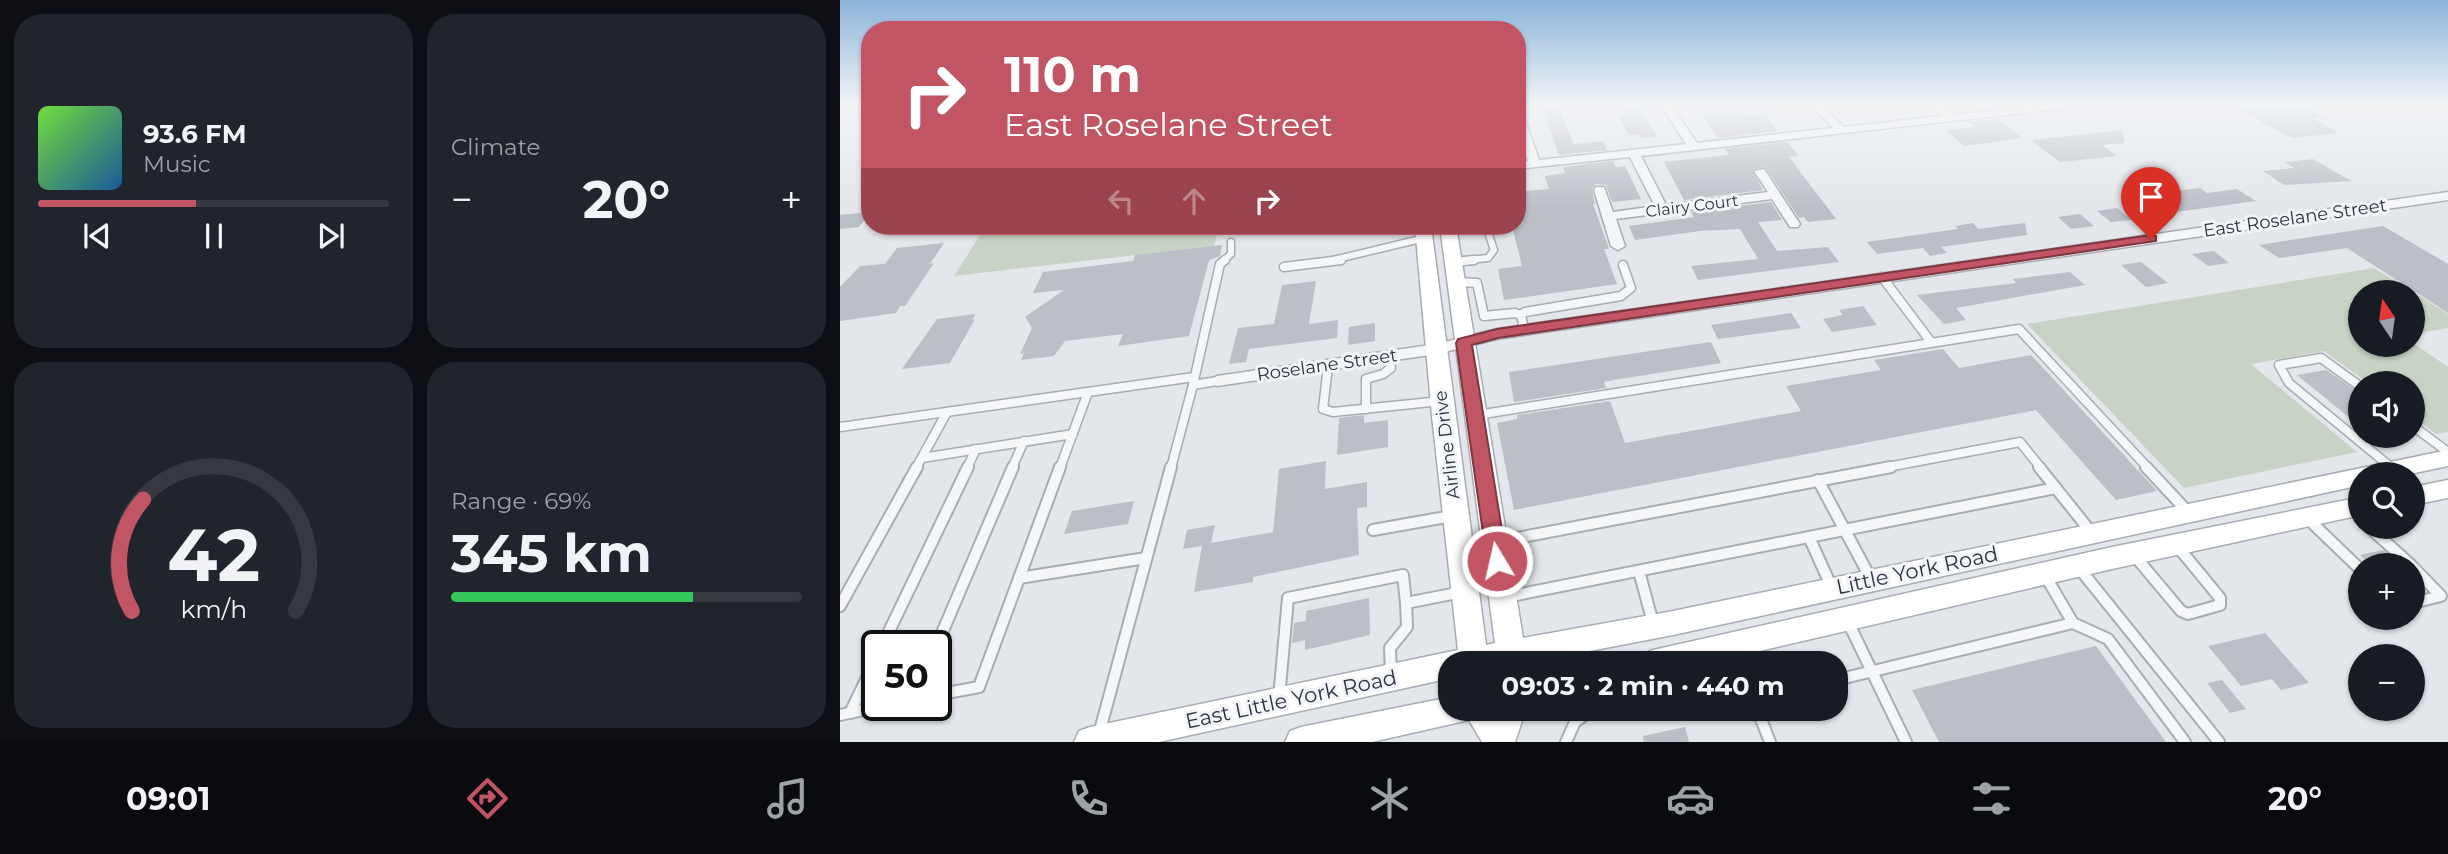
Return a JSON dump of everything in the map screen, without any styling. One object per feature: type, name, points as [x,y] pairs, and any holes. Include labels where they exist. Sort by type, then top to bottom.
[{"type":"main road","name":"Airline Drive","points":[[1424,235],[1441,401],[1465,592],[1464,651]]},
{"type":"main road","name":"Airline Drive","points":[[1450,235],[1510,651]]},
{"type":"main road","points":[[2425,463],[2448,458]]},
{"type":"main road","name":"Little York Road","points":[[1542,651],[2348,479]]},
{"type":"main road","points":[[2425,495],[2446,492]]},
{"type":"main road","points":[[2188,512],[2211,536]]},
{"type":"main road","name":"Little York Road","points":[[1748,651],[1845,617],[2211,536],[2306,517],[2348,512]]},
{"type":"main road","points":[[2091,532],[2122,555]]},
{"type":"main road","points":[[1832,588],[1845,617]]},
{"type":"main road","name":"East Little York Road","points":[[1095,741],[1438,668]]},
{"type":"main road","points":[[1301,742],[1344,738],[1438,714]]},
{"type":"main road","points":[[1487,721],[1499,742]]},
{"type":"main road","points":[[1499,742],[1507,721]]},
{"type":"street","points":[[1527,140],[1535,164]]},
{"type":"street","points":[[1689,140],[1694,147]]},
{"type":"street","points":[[1526,165],[1758,140]]},
{"type":"street","points":[[1634,153],[1662,209]]},
{"type":"street","points":[[1760,171],[1794,224]]},
{"type":"street","points":[[1600,190],[1618,246]]},
{"type":"street","name":"Clairy Court","points":[[1608,216],[1776,195]]},
{"type":"street","name":"East Roselane Street","points":[[1437,349],[1464,343],[1523,322],[1882,277],[2448,196]]},
{"type":"street","name":"Roselane Street","points":[[1217,381],[1437,349]]},
{"type":"lane","points":[[1284,267],[1339,260],[1415,235]]},
{"type":"lane","points":[[1454,262],[1488,258],[1493,250],[1489,235]]},
{"type":"lane","points":[[1095,741],[1193,381],[1220,264],[1231,254],[1231,242]]},
{"type":"lane","points":[[1457,282],[1477,282],[1485,316],[1515,313],[1523,322],[1534,309],[1621,296],[1631,288],[1623,265]]},
{"type":"lane","points":[[1882,277],[1931,342]]},
{"type":"lane","points":[[1475,415],[2019,329],[2188,512]]},
{"type":"lane","points":[[1366,409],[1366,379],[1383,374],[1391,368],[1390,356]]},
{"type":"lane","points":[[2348,378],[2321,358],[2279,365],[2289,383],[2348,432]]},
{"type":"lane","points":[[1328,366],[1324,409],[1366,409],[1441,401]]},
{"type":"lane","points":[[840,427],[1088,392],[1217,381]]},
{"type":"lane","points":[[952,692],[979,687],[1088,392]]},
{"type":"lane","points":[[840,606],[947,412]]},
{"type":"lane","points":[[922,457],[1073,434]]},
{"type":"lane","points":[[2425,435],[2448,452]]},
{"type":"lane","points":[[943,630],[1024,441]]},
{"type":"lane","points":[[1494,542],[2020,442],[2091,532]]},
{"type":"lane","points":[[2368,448],[2385,462]]},
{"type":"lane","points":[[890,630],[976,449]]},
{"type":"lane","points":[[1818,480],[1871,579]]},
{"type":"lane","points":[[1503,598],[2056,488]]},
{"type":"lane","points":[[1373,530],[1455,516]]},
{"type":"lane","points":[[2306,517],[2348,557]]},
{"type":"lane","points":[[1809,537],[1832,588]]},
{"type":"lane","points":[[2382,539],[2398,553]]},
{"type":"lane","points":[[2122,555],[2181,611],[2188,614],[2220,605],[2220,598],[2175,544]]},
{"type":"lane","points":[[1019,578],[1146,558]]},
{"type":"lane","points":[[2077,565],[2219,742]]},
{"type":"lane","points":[[1640,571],[1654,626]]},
{"type":"lane","points":[[2043,573],[2073,624],[2108,639],[2185,742]]},
{"type":"lane","points":[[1279,701],[1288,598],[1403,575],[1407,626],[1390,648],[1391,678]]},
{"type":"lane","points":[[2425,578],[2438,589],[2441,596],[2425,600]]},
{"type":"lane","points":[[1406,603],[1465,592]]},
{"type":"lane","points":[[1845,617],[1906,742]]},
{"type":"lane","points":[[1848,677],[2073,624]]},
{"type":"lane","points":[[845,714],[861,686]]},
{"type":"lane","points":[[1566,742],[1576,721]]},
{"type":"lane","points":[[1762,721],[1770,742]]},
{"type":"green space","points":[[980,235],[1217,235],[1214,246],[954,276]]},
{"type":"green space","points":[[2374,268],[2394,280],[2348,280],[2348,357],[2426,357],[2426,352],[2448,367],[2448,432],[2436,434],[2425,426],[2425,371],[2352,371],[2324,351],[2251,364],[2348,445],[2348,448],[2357,452],[2184,488],[2027,324]]},
{"type":"green space","points":[[2426,300],[2448,314],[2448,328],[2426,332]]},
{"type":"building","points":[[1553,140],[1572,140],[1574,144],[1603,141],[1607,150],[1559,155]]},
{"type":"building","points":[[1957,140],[2010,140],[1964,146]]},
{"type":"building","points":[[2031,140],[2124,140],[2124,143],[2102,145],[2117,156],[2060,162]]},
{"type":"building","points":[[1787,142],[1799,156],[1789,157],[1836,219],[1808,222],[1804,217],[1799,218],[1765,167],[1752,170],[1763,190],[1684,200],[1664,162],[1729,155],[1725,149]]},
{"type":"building","points":[[2313,159],[2351,181],[2284,185],[2263,171],[2294,168],[2285,162]]},
{"type":"building","points":[[1613,161],[1616,167],[1625,166],[1641,199],[1612,202],[1606,185],[1596,184],[1592,189],[1593,204],[1609,249],[1604,249],[1617,284],[1504,300],[1498,269],[1522,266],[1514,235],[1526,235],[1526,191],[1549,189],[1545,176],[1565,173],[1563,167]]},
{"type":"building","points":[[2160,188],[2166,192],[2200,188],[2207,193],[2237,189],[2256,201],[2168,213],[2137,191]]},
{"type":"building","points":[[1771,202],[1782,220],[1758,222],[1777,251],[1828,247],[1839,262],[1698,280],[1691,266],[1758,259],[1740,229],[1700,231],[1635,240],[1629,226],[1694,217],[1691,212]]},
{"type":"building","points":[[2117,208],[2132,220],[2111,222],[2097,211]]},
{"type":"building","points":[[861,213],[861,224],[859,227],[840,229],[840,215]]},
{"type":"building","points":[[2080,214],[2094,226],[2071,229],[2058,217]]},
{"type":"building","points":[[1973,223],[1978,229],[2025,223],[2027,235],[1941,247],[1947,253],[1930,256],[1923,248],[1877,254],[1867,242],[1958,229],[1955,226]]},
{"type":"building","points":[[2383,226],[2448,264],[2448,313],[2426,299],[2426,280],[2397,280],[2347,248],[2279,258],[2259,245]]},
{"type":"building","points":[[944,243],[905,306],[900,306],[896,313],[840,321],[840,287],[860,266],[885,264],[897,248]]},
{"type":"building","points":[[1222,245],[1220,256],[1209,260],[1189,336],[1118,346],[1123,334],[1065,341],[1054,356],[1021,360],[1024,353],[1020,354],[1032,328],[1025,317],[1064,290],[1033,293],[1043,272],[1133,261],[1135,255]]},
{"type":"building","points":[[2214,251],[2229,263],[2208,266],[2192,254]]},
{"type":"building","points":[[2141,262],[2168,283],[2146,287],[2121,265]]},
{"type":"building","points":[[2070,272],[2085,285],[1956,308],[1966,320],[1944,324],[1917,295],[2016,283],[2013,279]]},
{"type":"building","points":[[1316,281],[1309,324],[1338,320],[1337,338],[1249,349],[1246,362],[1229,364],[1238,328],[1274,324],[1282,285]]},
{"type":"building","points":[[1863,306],[1877,325],[1832,332],[1823,319],[1843,315],[1839,310]]},
{"type":"building","points":[[1791,313],[1801,328],[1718,339],[1711,325]]},
{"type":"building","points":[[975,314],[972,320],[975,319],[950,363],[902,369],[937,319]]},
{"type":"building","points":[[1375,323],[1375,341],[1348,345],[1349,327]]},
{"type":"building","points":[[1711,342],[1721,363],[1604,382],[1606,388],[1514,402],[1509,372]]},
{"type":"building","points":[[1943,349],[1959,368],[2031,355],[2157,491],[2116,500],[2036,410],[1514,510],[1497,423],[1517,419],[1517,415],[1610,401],[1625,443],[1801,411],[1786,386],[1881,370],[1874,360]]},
{"type":"building","points":[[2326,370],[2348,385],[2348,416],[2297,375]]},
{"type":"building","points":[[1364,415],[1364,423],[1388,420],[1388,447],[1337,455],[1339,418]]},
{"type":"building","points":[[1326,461],[1325,489],[1367,482],[1367,507],[1357,508],[1359,555],[1253,577],[1253,582],[1194,592],[1202,546],[1183,549],[1187,530],[1215,525],[1211,543],[1273,532],[1279,469]]},
{"type":"building","points":[[1134,501],[1128,524],[1064,534],[1072,511]]},
{"type":"building","points":[[1369,598],[1370,635],[1305,650],[1305,640],[1292,643],[1294,623],[1306,621],[1306,611]]},
{"type":"building","points":[[2265,633],[2309,683],[2281,690],[2272,679],[2241,686],[2208,646]]},
{"type":"building","points":[[2096,646],[2166,742],[1939,742],[1912,690]]},
{"type":"building","points":[[2222,680],[2246,709],[2230,713],[2207,683]]},
{"type":"building","points":[[1685,727],[1689,742],[1644,742],[1643,736]]},
{"type":"route","points":[[1497,561],[1464,343],[1497,334],[2151,239]]}]
